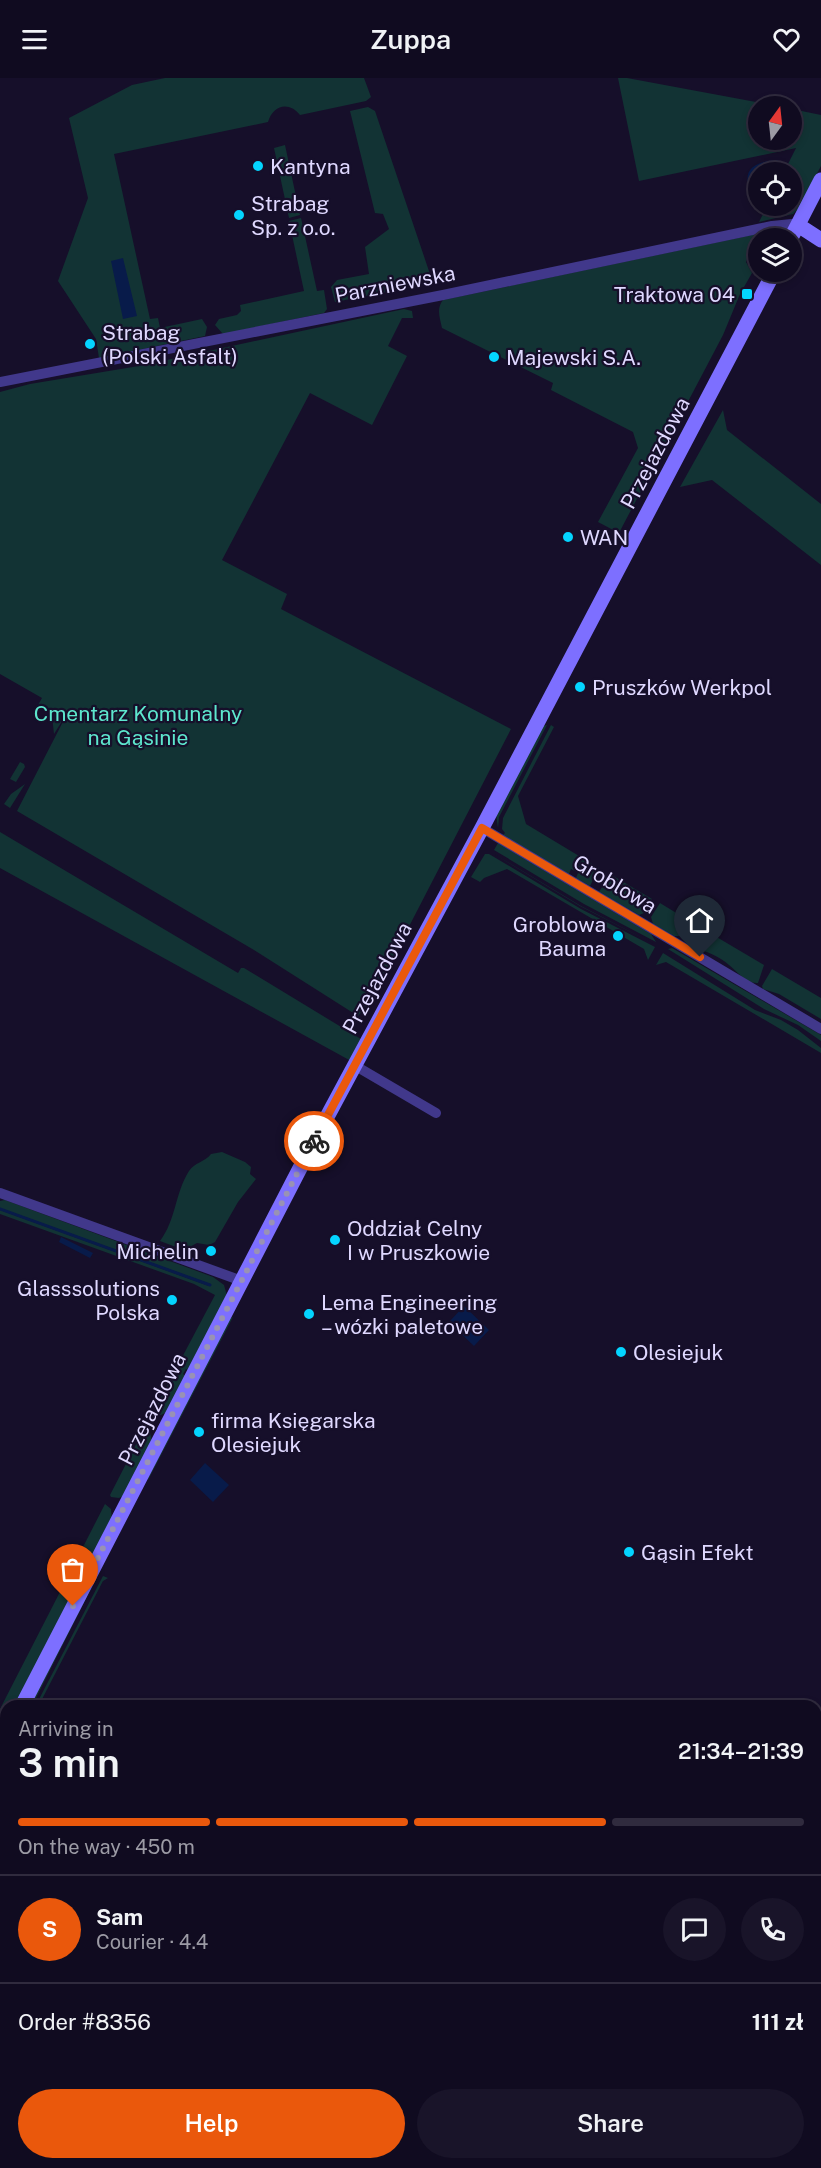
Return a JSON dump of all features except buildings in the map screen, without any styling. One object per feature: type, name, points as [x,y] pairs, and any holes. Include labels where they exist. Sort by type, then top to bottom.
[{"type":"street","points":[[796,228],[821,180]]},
{"type":"street","name":"Parzniewska","points":[[762,228],[792,224],[793,228]]},
{"type":"street","name":"Parzniewska","points":[[0,382],[432,297],[748,231]]},
{"type":"street","points":[[802,234],[821,240]]},
{"type":"street","name":"Przejazdowa","points":[[25,1700],[354,1065],[482,828],[769,282]]},
{"type":"street","name":"Groblowa","points":[[482,828],[821,1029]]},
{"type":"street","points":[[354,1065],[436,1113]]},
{"type":"street","points":[[0,1193],[242,1281]]},
{"type":"green space","points":[[165,78],[364,78],[371,97],[366,101],[300,115],[291,108],[282,107],[270,116],[268,122],[114,154],[150,319],[158,318],[160,328],[202,319],[207,327],[205,336],[99,358],[96,339],[58,281],[88,198],[69,118],[132,85]]},
{"type":"green space","points":[[618,78],[748,101],[748,150],[786,150],[639,181]]},
{"type":"green space","points":[[368,107],[375,111],[433,283],[335,302],[331,287],[337,280],[369,274],[365,247],[389,229],[383,214],[375,213],[350,111]]},
{"type":"green space","points":[[802,111],[821,115],[821,166],[802,202],[802,162],[789,162],[795,150],[802,150]]},
{"type":"green space","points":[[285,145],[300,215],[289,218],[274,148]]},
{"type":"green space","points":[[762,216],[784,216],[759,222]]},
{"type":"green space","points":[[301,218],[317,291],[324,290],[327,309],[324,313],[223,334],[215,325],[219,319],[237,315],[241,311],[240,305],[304,291],[289,221]]},
{"type":"green space","points":[[748,236],[746,262],[748,280],[723,335],[620,531],[617,532],[598,522],[638,448],[633,432],[551,390],[553,383],[442,328],[439,310],[443,300]]},
{"type":"green space","name":"Cmentarz Komunalny na Gąsinie","points":[[404,309],[412,311],[413,318],[402,318],[388,346],[407,356],[372,425],[310,393],[222,560],[287,594],[281,609],[511,729],[370,1002],[358,1016],[254,950],[17,811],[69,710],[54,734],[52,716],[38,705],[42,698],[0,674],[0,392],[30,384],[139,366]]},
{"type":"green space","points":[[723,410],[727,430],[821,504],[821,565],[712,480],[680,487]]},
{"type":"green space","points":[[547,725],[499,817],[498,828],[496,814],[543,726]]},
{"type":"green space","points":[[551,725],[554,727],[518,796],[526,824],[599,868],[590,886],[576,878],[578,873],[571,869],[569,874],[503,835],[505,833],[502,829],[503,818]]},
{"type":"green space","points":[[20,762],[25,767],[16,782],[10,779]]},
{"type":"green space","points":[[25,784],[10,808],[4,804],[11,794]]},
{"type":"green space","points":[[0,832],[238,973],[241,968],[244,968],[361,1039],[351,1061],[0,868]]},
{"type":"green space","points":[[498,843],[651,934],[656,942],[584,904],[494,850]]},
{"type":"green space","points":[[485,854],[489,854],[581,909],[655,947],[648,960],[644,949],[507,869],[484,878],[480,882],[471,877]]},
{"type":"green space","points":[[494,854],[581,906],[656,945],[580,906]]},
{"type":"green space","points":[[610,874],[652,899],[644,913],[639,915],[599,892]]},
{"type":"green space","points":[[660,903],[691,922],[681,936],[674,936],[653,924],[651,917]]},
{"type":"green space","points":[[698,926],[764,965],[758,983],[746,980],[717,956],[693,948],[690,940]]},
{"type":"green space","points":[[672,948],[821,1035],[821,1041],[798,1025],[764,1009],[668,949]]},
{"type":"green space","points":[[663,953],[755,1010],[781,1020],[798,1030],[821,1048],[821,1053],[666,962],[656,965]]},
{"type":"green space","points":[[772,969],[821,998],[821,1019],[779,994],[763,989],[762,986]]},
{"type":"green space","points":[[222,1152],[245,1162],[251,1167],[250,1174],[256,1179],[238,1202],[215,1242],[209,1245],[197,1243],[184,1250],[160,1241],[169,1224],[184,1179],[189,1171],[211,1154]]},
{"type":"green space","points":[[5,1200],[213,1277],[224,1285],[227,1296],[190,1371],[186,1369],[183,1374],[187,1377],[167,1412],[151,1416],[215,1295],[194,1284],[0,1214],[0,1210],[209,1286],[210,1284],[0,1208],[0,1201]]},
{"type":"green space","points":[[233,1317],[148,1480],[229,1319]]},
{"type":"green space","points":[[146,1425],[152,1442],[123,1496],[111,1497],[110,1495]]},
{"type":"green space","points":[[105,1504],[111,1509],[112,1521],[19,1700],[5,1700]]},
{"type":"green space","points":[[98,1575],[36,1698],[30,1700]]},
{"type":"green space","points":[[103,1576],[108,1578],[103,1581],[42,1700],[39,1700]]},
{"type":"water","points":[[123,258],[137,316],[123,319],[111,261]]},
{"type":"water","points":[[61,1237],[93,1253],[90,1258],[59,1242]]},
{"type":"water","points":[[464,1306],[489,1330],[474,1346],[449,1322]]},
{"type":"water","points":[[205,1463],[229,1485],[213,1502],[190,1480]]},
{"type":"waterway","points":[[0,1209],[210,1285]]},
{"type":"way so far","points":[[73,1606],[314,1141]]},
{"type":"place","name":"Kantyna","points":[[258,166]]},
{"type":"place","name":"Strabag Sp. z o.o.","points":[[239,215]]},
{"type":"place","name":"Traktowa 04","points":[[747,294]]},
{"type":"place","name":"Strabag (Polski Asfalt)","points":[[90,344]]},
{"type":"place","name":"Majewski S.A.","points":[[494,357]]},
{"type":"place","name":"WAN","points":[[568,537]]},
{"type":"place","name":"Pruszków Werkpol","points":[[580,687]]},
{"type":"place","name":"Groblowa Bauma","points":[[618,936]]},
{"type":"place","name":"Oddział Celny I w Pruszkowie","points":[[335,1240]]},
{"type":"place","name":"Michelin","points":[[211,1251]]},
{"type":"place","name":"Glasssolutions Polska","points":[[172,1300]]},
{"type":"place","name":"Lema Engineering – wózki paletowe","points":[[309,1314]]},
{"type":"place","name":"Olesiejuk","points":[[621,1352]]},
{"type":"place","name":"firma Księgarska Olesiejuk","points":[[199,1432]]},
{"type":"place","name":"Gąsin Efekt","points":[[629,1552]]},
{"type":"route","points":[[314,1141],[482,828],[700,957]]}]
